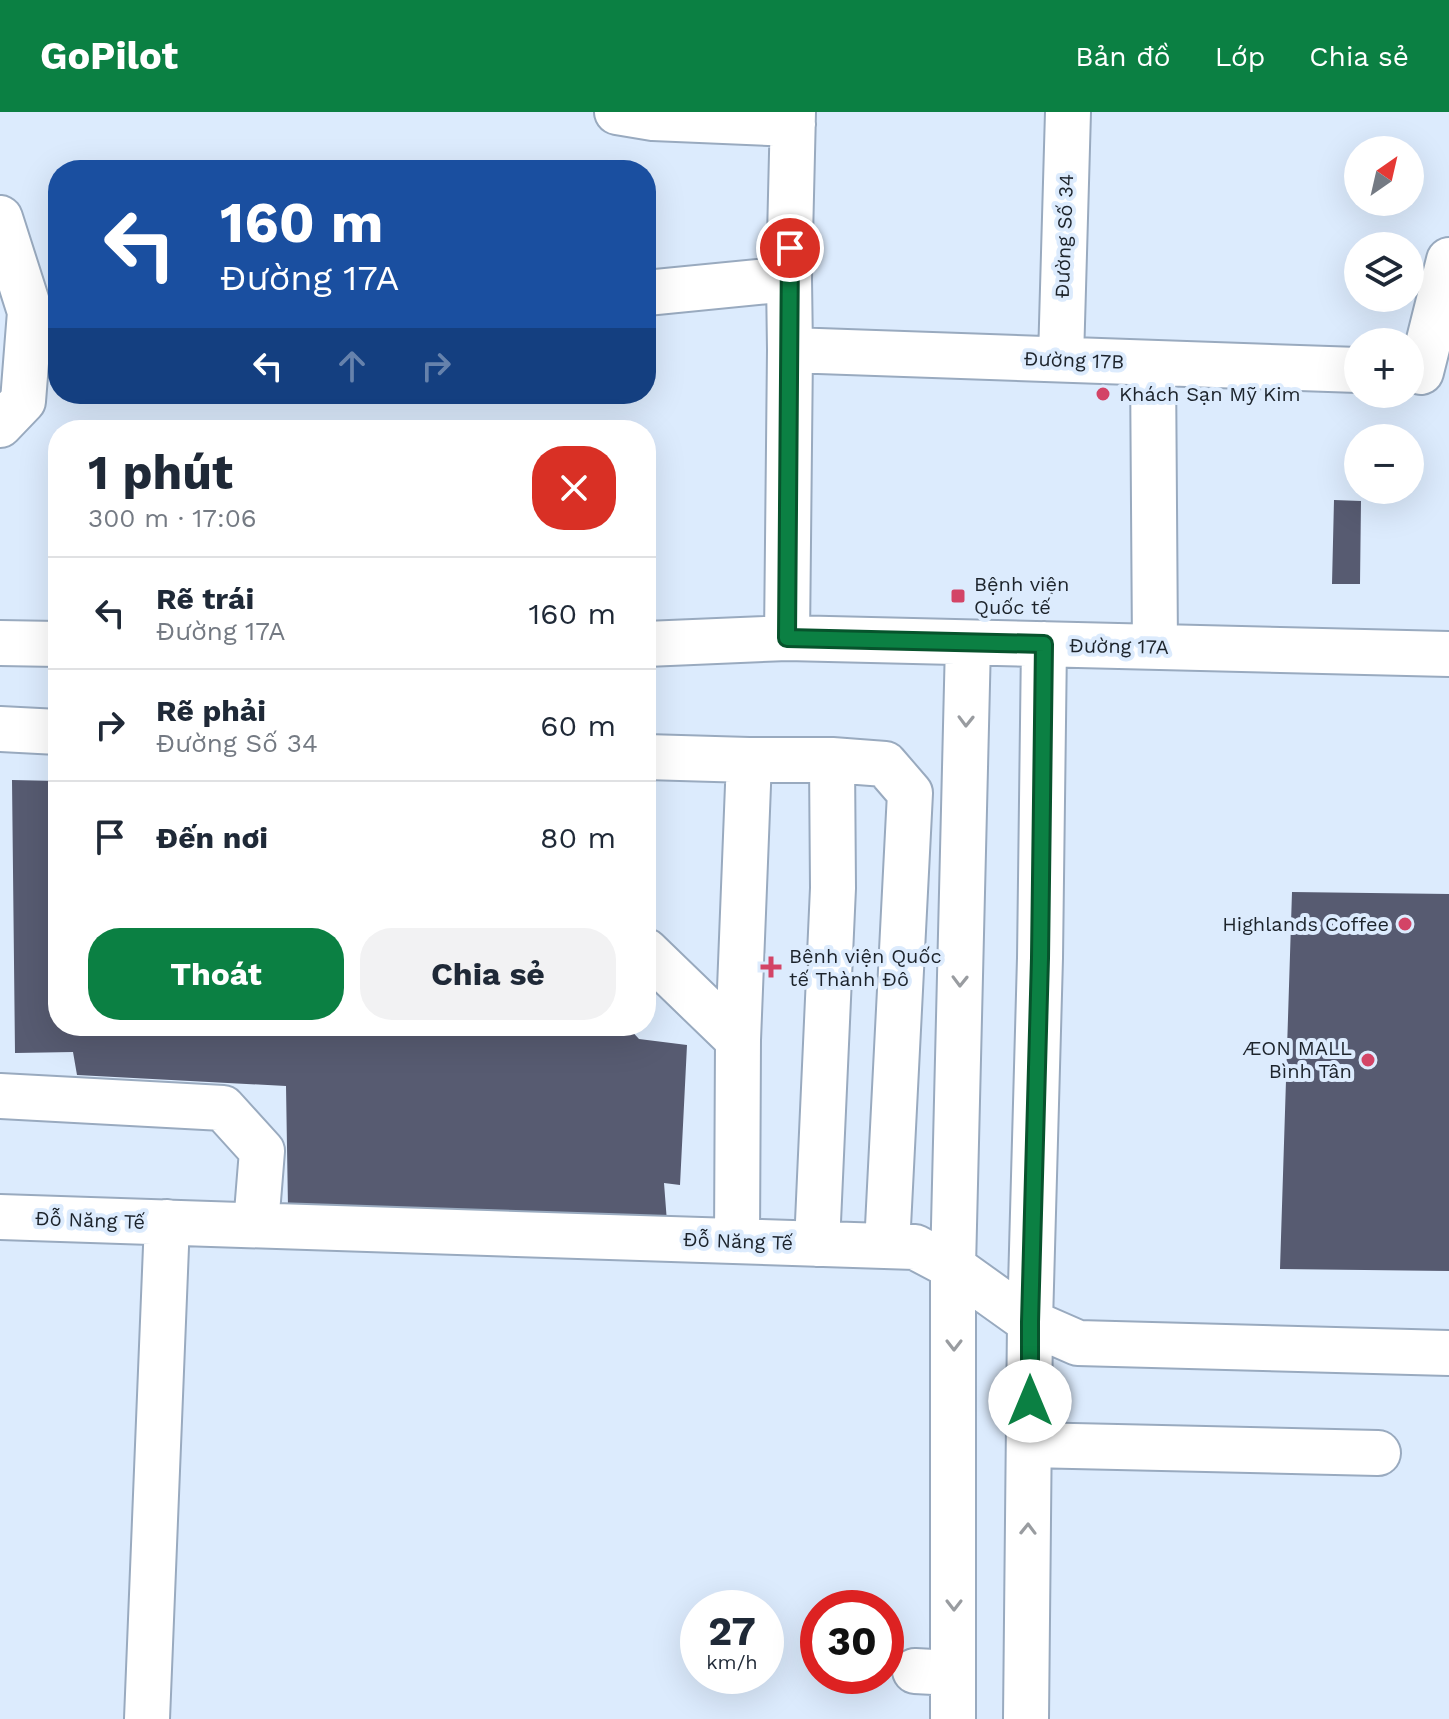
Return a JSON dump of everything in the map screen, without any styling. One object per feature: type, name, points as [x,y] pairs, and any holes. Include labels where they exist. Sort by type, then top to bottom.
[{"type":"street","points":[[617,112],[653,118],[793,118],[787,638]]},
{"type":"street","name":"Đường Số 34","points":[[1061,359],[1068,112]]},
{"type":"street","points":[[0,218],[30,312],[23,401],[0,425]]},
{"type":"street","points":[[1427,372],[1449,260]]},
{"type":"street","points":[[656,292],[789,279]]},
{"type":"street","name":"Đường 17B","points":[[790,350],[1344,370]]},
{"type":"street","points":[[1153,363],[1155,647]]},
{"type":"street","name":"Đường 17A","points":[[656,644],[787,638],[1449,654]]},
{"type":"street","points":[[0,643],[48,644]]},
{"type":"street","points":[[953,1719],[934,1672],[953,1267],[968,643]]},
{"type":"street","points":[[1026,1719],[1030,1322],[1040,958],[1044,644]]},
{"type":"street","points":[[0,729],[48,731]]},
{"type":"street","points":[[656,757],[832,760],[885,764],[910,793],[887,1246]]},
{"type":"street","points":[[737,1241],[738,1040],[749,760]]},
{"type":"street","points":[[817,1244],[833,888],[832,760]]},
{"type":"street","points":[[656,961],[738,1040]]},
{"type":"street","points":[[0,1096],[223,1108],[262,1151],[256,1225]]},
{"type":"street","name":"Đỗ Năng Tế","points":[[0,1217],[915,1247],[953,1267],[1030,1322],[1078,1343],[1449,1353]]},
{"type":"street","points":[[147,1719],[167,1222]]},
{"type":"street","points":[[1029,1445],[1378,1453]]},
{"type":"building","points":[[1334,500],[1344,500],[1344,504],[1361,504],[1360,584],[1332,584]]},
{"type":"building","points":[[12,780],[48,781],[48,1036],[636,1036],[639,1039],[687,1045],[680,1185],[664,1183],[667,1222],[288,1208],[286,1086],[77,1075],[73,1052],[15,1053]]},
{"type":"building","name":"ÆON MALL Bình Tân","points":[[1292,892],[1449,894],[1449,1271],[1280,1269]]},
{"type":"place","name":"Khách Sạn Mỹ Kim","points":[[1103,394]]},
{"type":"place","name":"Bệnh viện Quốc tế","points":[[958,596]]},
{"type":"place","name":"Highlands Coffee","points":[[1405,924]]},
{"type":"place","name":"Bệnh viện Quốc tế Thành Đô","points":[[771,967]]},
{"type":"place","name":"ÆON MALL Bình Tân","points":[[1368,1060]]},
{"type":"route","points":[[790,248],[787,638],[1044,644],[1030,1401]]}]
